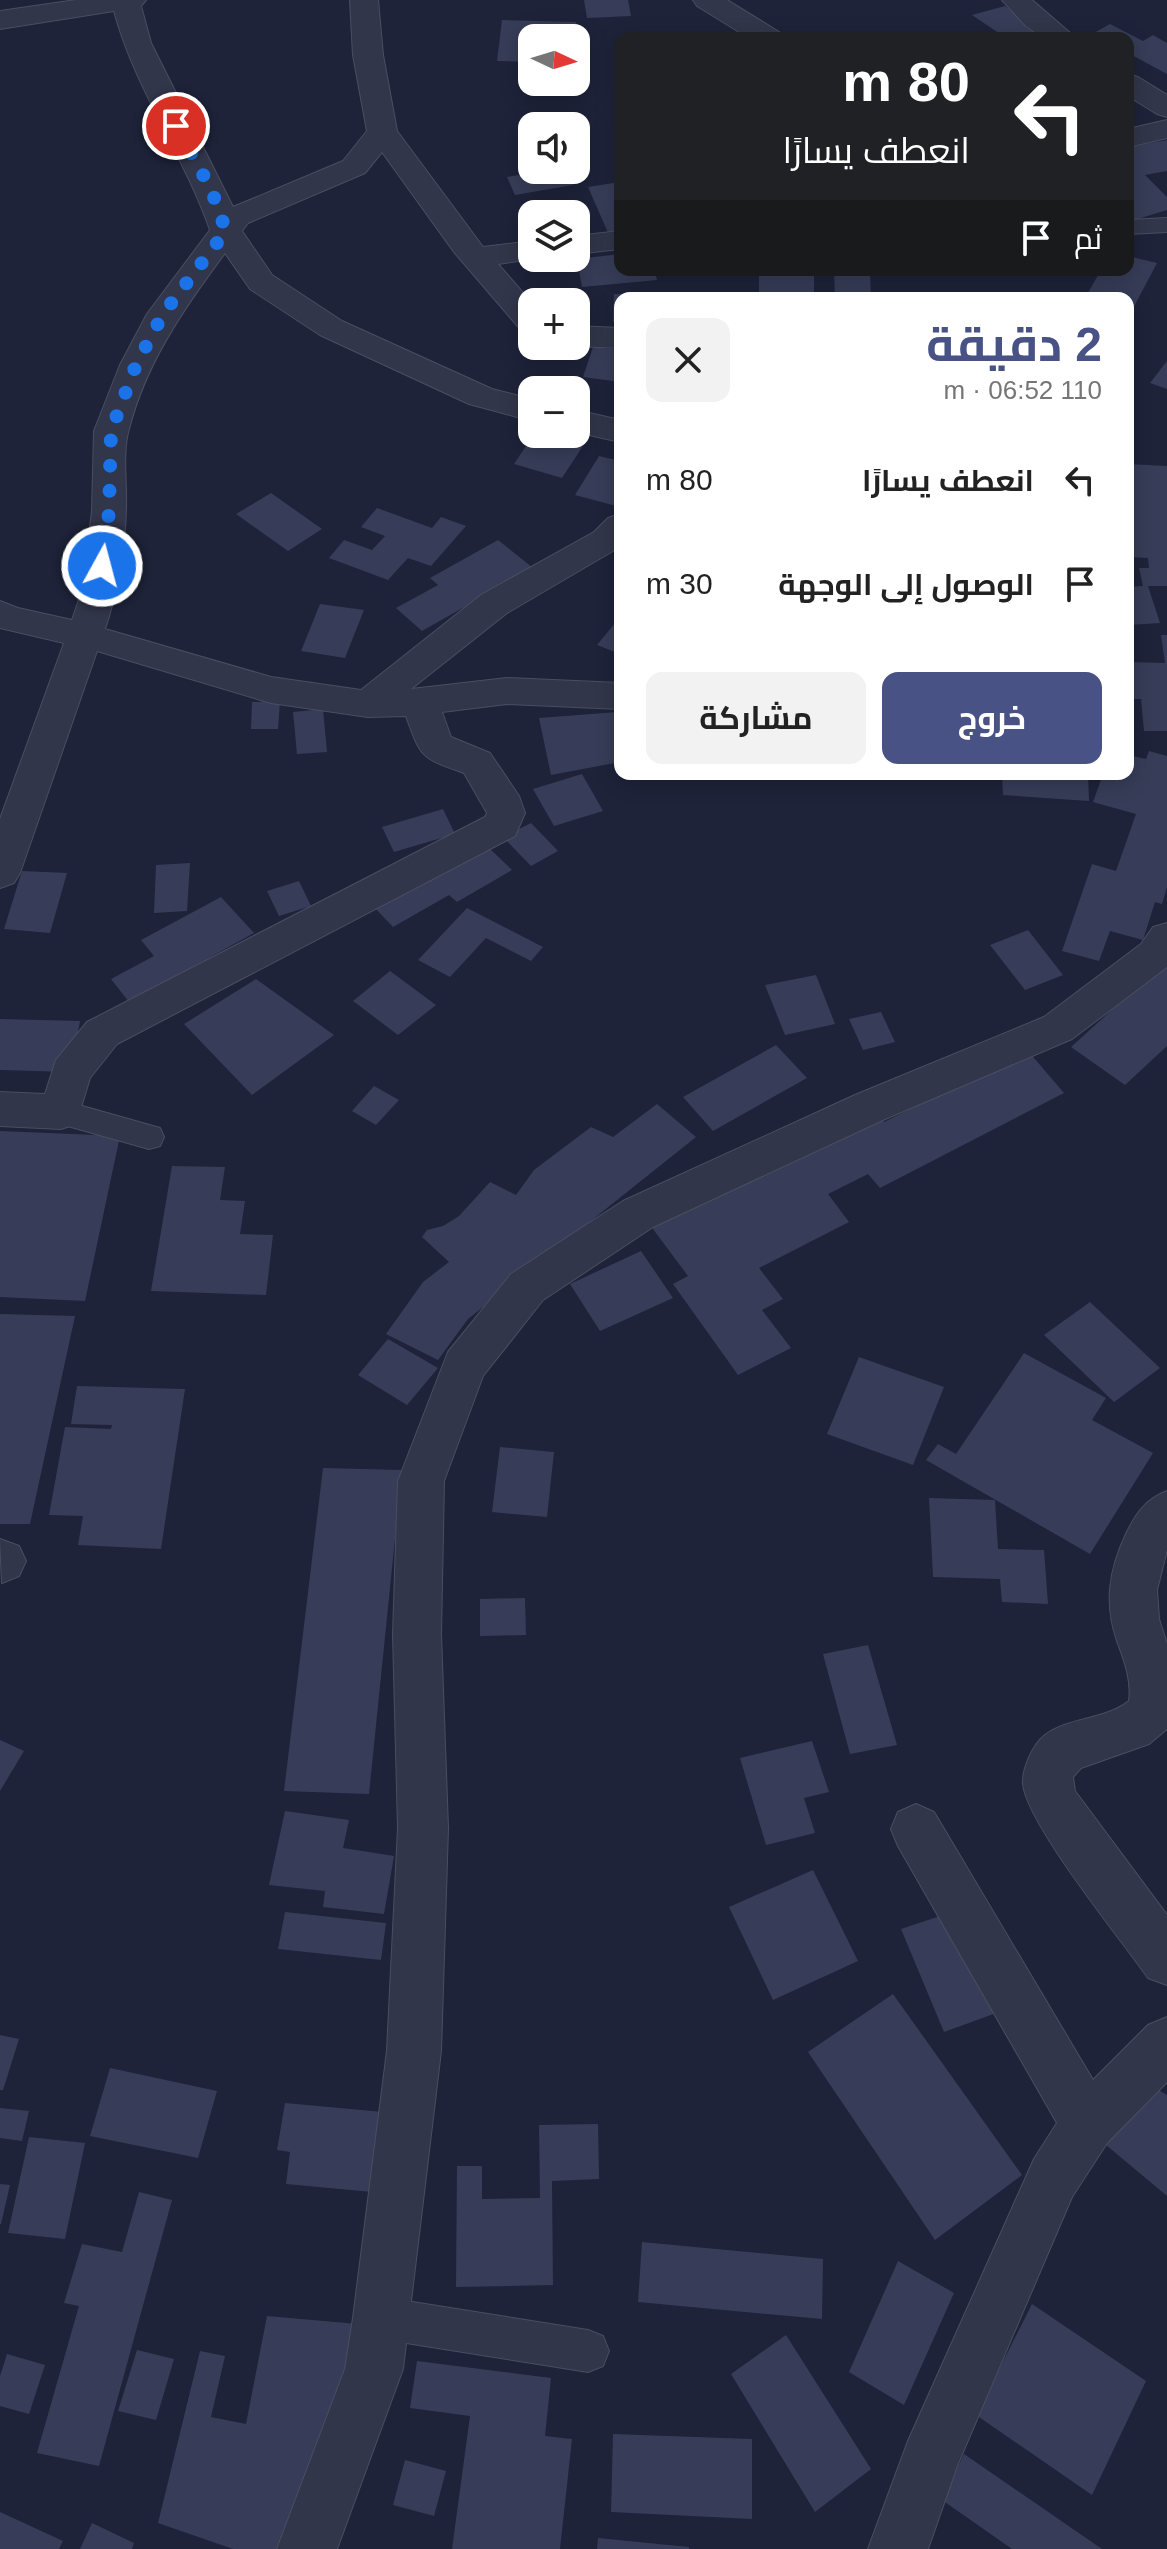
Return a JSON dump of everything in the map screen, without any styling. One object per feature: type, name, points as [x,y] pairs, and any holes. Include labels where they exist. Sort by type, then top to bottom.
[{"type":"street","points":[[0,20],[127,0],[137,43],[176,126],[211,189],[226,231],[261,282],[331,328],[481,397],[518,406]]},
{"type":"street","points":[[364,0],[368,55],[382,132],[475,257],[518,307]]},
{"type":"street","points":[[707,0],[759,32]]},
{"type":"street","points":[[1016,0],[1053,32]]},
{"type":"street","points":[[1134,87],[1167,108]]},
{"type":"street","points":[[1134,137],[1167,129]]},
{"type":"street","points":[[0,873],[99,594],[109,512],[111,431],[136,365],[163,314],[237,216],[354,167],[382,132]]},
{"type":"street","points":[[590,243],[614,241]]},
{"type":"street","points":[[475,257],[518,252]]},
{"type":"street","points":[[590,337],[614,338]]},
{"type":"street","points":[[590,424],[614,430]]},
{"type":"street","points":[[368,704],[494,604],[606,540],[614,532]]},
{"type":"street","points":[[0,613],[7,618],[84,635],[271,690],[368,704],[507,691],[614,696]]},
{"type":"street","points":[[0,1109],[61,1112],[71,1072],[102,1033],[501,826],[505,806],[481,769],[471,759],[447,753],[435,745],[419,700]]},
{"type":"street","points":[[307,2549],[374,2369],[381,2318],[414,2051],[423,1828],[417,1634],[421,1481],[464,1366],[527,1287],[638,1214],[870,1107],[1058,1028],[1155,955],[1167,938]]},
{"type":"street","points":[[1167,1512],[1147,1541],[1132,1591],[1135,1620],[1159,1680],[1158,1698],[1151,1714],[1137,1725],[1064,1750],[1054,1758],[1047,1782],[1057,1808],[1167,1959]]},
{"type":"street","points":[[916,1829],[1088,2124]]},
{"type":"street","points":[[898,2549],[929,2462],[1053,2178],[1088,2124],[1167,2044]]},
{"type":"lane","points":[[1134,227],[1167,225]]},
{"type":"lane","points":[[61,1112],[149,1137]]},
{"type":"lane","points":[[381,2318],[588,2351]]},
{"type":"building","points":[[584,0],[628,0],[631,16],[587,18]]},
{"type":"building","points":[[1005,6],[1041,32],[997,32],[972,15]]},
{"type":"building","points":[[502,20],[576,22],[518,24],[518,62],[497,61]]},
{"type":"building","points":[[1110,24],[1126,32],[1096,32]]},
{"type":"building","points":[[1153,35],[1167,43],[1167,74],[1134,56],[1134,36],[1143,41]]},
{"type":"building","points":[[1167,140],[1167,171],[1145,175],[1167,197],[1167,210],[1134,220],[1134,146]]},
{"type":"building","points":[[518,175],[518,184],[573,185],[515,195],[507,177]]},
{"type":"building","points":[[614,183],[614,234],[609,235],[588,187]]},
{"type":"building","points":[[614,255],[614,276],[656,276],[657,280],[582,287],[579,272],[590,272],[590,257]]},
{"type":"building","points":[[1134,257],[1157,263],[1134,307],[1134,292],[1088,292],[1098,276],[1134,276]]},
{"type":"building","points":[[759,276],[814,276],[814,292],[759,292]]},
{"type":"building","points":[[834,276],[870,276],[871,292],[835,292]]},
{"type":"building","points":[[593,347],[614,349],[614,381],[583,376]]},
{"type":"building","points":[[1167,361],[1167,389],[1150,383]]},
{"type":"building","points":[[525,448],[582,448],[562,478],[514,464]]},
{"type":"building","points":[[599,456],[614,460],[614,505],[575,495]]},
{"type":"building","points":[[1134,464],[1167,466],[1167,586],[1148,586],[1160,623],[1134,625],[1134,587],[1143,586],[1139,568],[1149,568],[1148,558],[1134,557]]},
{"type":"building","points":[[271,493],[322,529],[288,551],[236,514]]},
{"type":"building","points":[[377,508],[432,528],[441,517],[466,526],[431,566],[408,558],[388,580],[329,558],[344,540],[372,550],[385,536],[361,527]]},
{"type":"building","points":[[498,540],[533,568],[422,631],[396,608],[438,585],[430,578]]},
{"type":"building","points":[[320,604],[364,610],[345,658],[301,651]]},
{"type":"building","points":[[614,624],[614,652],[597,645]]},
{"type":"building","points":[[1161,635],[1167,635],[1167,731],[1144,731],[1141,699],[1134,699],[1134,662],[1165,663]]},
{"type":"building","points":[[280,701],[278,729],[251,729],[252,702]]},
{"type":"building","points":[[323,709],[327,752],[297,754],[293,712]]},
{"type":"building","points":[[614,712],[614,763],[551,775],[539,718]]},
{"type":"building","points":[[1149,751],[1167,756],[1167,887],[1162,904],[1155,902],[1143,940],[1110,931],[1099,961],[1062,951],[1092,864],[1116,871],[1136,814],[1093,802],[1101,780],[1134,780],[1134,756],[1146,759]]},
{"type":"building","points":[[582,774],[603,811],[554,826],[533,789]]},
{"type":"building","points":[[1002,780],[1088,780],[1089,801],[1003,795]]},
{"type":"building","points":[[443,809],[455,834],[394,852],[382,827]]},
{"type":"building","points":[[531,823],[558,851],[531,866],[503,837]]},
{"type":"building","points":[[486,845],[512,870],[457,902],[449,895],[393,927],[375,908]]},
{"type":"building","points":[[190,863],[187,911],[154,913],[156,865]]},
{"type":"building","points":[[22,871],[67,873],[50,933],[4,929]]},
{"type":"building","points":[[299,881],[311,906],[279,916],[267,891]]},
{"type":"building","points":[[221,897],[254,933],[129,1002],[111,979],[154,956],[141,940]]},
{"type":"building","points":[[467,908],[543,947],[531,961],[486,938],[450,977],[418,960]]},
{"type":"building","points":[[1028,930],[1063,975],[1025,990],[990,945]]},
{"type":"building","points":[[1167,960],[1167,1046],[1125,1085],[1071,1047]]},
{"type":"building","points":[[390,971],[436,1005],[398,1035],[353,1001]]},
{"type":"building","points":[[816,975],[835,1024],[785,1035],[765,985]]},
{"type":"building","points":[[256,979],[334,1035],[252,1095],[184,1024]]},
{"type":"building","points":[[881,1012],[895,1042],[863,1050],[849,1019]]},
{"type":"building","points":[[0,1019],[80,1021],[70,1072],[0,1070]]},
{"type":"building","points":[[776,1045],[807,1078],[713,1131],[683,1097]]},
{"type":"building","points":[[1028,1051],[1064,1093],[880,1188],[868,1174],[828,1194],[849,1222],[759,1268],[783,1299],[762,1310],[791,1348],[738,1375],[673,1284],[688,1276],[650,1225],[877,1113],[884,1122]]},
{"type":"building","points":[[374,1086],[399,1100],[376,1125],[352,1111]]},
{"type":"building","points":[[657,1104],[696,1137],[468,1319],[438,1360],[386,1334],[423,1282],[449,1262],[422,1237],[427,1230],[443,1226],[459,1216],[490,1182],[516,1195],[534,1170],[591,1127],[613,1137]]},
{"type":"building","points":[[0,1131],[120,1136],[85,1301],[0,1297]]},
{"type":"building","points":[[172,1166],[225,1167],[220,1200],[245,1201],[240,1234],[273,1235],[266,1295],[151,1291]]},
{"type":"building","points":[[641,1251],[673,1298],[600,1331],[570,1284]]},
{"type":"building","points":[[1090,1302],[1160,1368],[1114,1402],[1044,1335]]},
{"type":"building","points":[[0,1314],[75,1316],[30,1524],[0,1524]]},
{"type":"building","points":[[388,1339],[438,1368],[407,1405],[358,1375]]},
{"type":"building","points":[[1024,1353],[1106,1398],[1092,1420],[1153,1453],[1090,1554],[926,1460],[938,1444],[956,1454]]},
{"type":"building","points":[[859,1357],[944,1387],[913,1465],[827,1434]]},
{"type":"building","points":[[77,1386],[185,1389],[161,1549],[78,1545],[83,1516],[49,1515],[65,1427],[111,1429],[112,1425],[71,1424]]},
{"type":"building","points":[[500,1447],[554,1452],[547,1517],[492,1512]]},
{"type":"building","points":[[323,1468],[402,1470],[369,1794],[284,1791]]},
{"type":"building","points":[[929,1498],[995,1500],[998,1549],[1044,1550],[1048,1604],[1002,1602],[1000,1579],[933,1577]]},
{"type":"building","points":[[525,1598],[526,1635],[480,1636],[480,1599]]},
{"type":"building","points":[[868,1645],[897,1745],[850,1754],[823,1654]]},
{"type":"building","points":[[0,1740],[24,1751],[0,1791]]},
{"type":"building","points":[[812,1741],[829,1792],[804,1798],[815,1833],[766,1845],[740,1758]]},
{"type":"building","points":[[285,1811],[349,1820],[343,1848],[394,1856],[384,1914],[323,1907],[325,1891],[269,1885]]},
{"type":"building","points":[[813,1870],[858,1961],[773,2000],[729,1907]]},
{"type":"building","points":[[955,1911],[999,2012],[944,2032],[901,1929]]},
{"type":"building","points":[[285,1912],[386,1923],[381,1960],[278,1949]]},
{"type":"building","points":[[893,1994],[1022,2175],[935,2240],[808,2052]]},
{"type":"building","points":[[0,2035],[19,2039],[3,2090],[0,2090]]},
{"type":"building","points":[[110,2068],[217,2091],[198,2158],[90,2136]]},
{"type":"building","points":[[1148,2084],[1167,2095],[1167,2196],[1106,2145]]},
{"type":"building","points":[[285,2103],[394,2113],[383,2193],[286,2184],[290,2152],[277,2150]]},
{"type":"building","points":[[0,2108],[29,2111],[22,2141],[0,2138]]},
{"type":"building","points":[[598,2124],[599,2179],[552,2181],[553,2285],[456,2287],[457,2166],[482,2166],[482,2199],[540,2198],[539,2125]]},
{"type":"building","points":[[29,2137],[85,2143],[65,2239],[8,2233]]},
{"type":"building","points":[[0,2184],[10,2185],[1,2224],[0,2224]]},
{"type":"building","points":[[139,2192],[172,2200],[99,2466],[37,2453],[79,2306],[64,2303],[82,2244],[122,2252]]},
{"type":"building","points":[[642,2242],[823,2259],[822,2319],[638,2302]]},
{"type":"building","points":[[898,2261],[954,2293],[904,2405],[849,2372]]},
{"type":"building","points":[[1032,2304],[1146,2381],[1092,2495],[976,2415]]},
{"type":"building","points":[[267,2316],[369,2325],[291,2549],[233,2549],[158,2523],[200,2351],[225,2356],[211,2417],[246,2424]]},
{"type":"building","points":[[786,2335],[871,2469],[815,2512],[731,2374]]},
{"type":"building","points":[[137,2350],[174,2359],[156,2420],[118,2411]]},
{"type":"building","points":[[7,2354],[45,2365],[29,2414],[0,2406],[0,2376]]},
{"type":"building","points":[[417,2361],[551,2378],[545,2436],[572,2439],[560,2549],[452,2549],[470,2416],[410,2408]]},
{"type":"building","points":[[613,2434],[752,2439],[752,2519],[611,2512]]},
{"type":"building","points":[[964,2454],[1102,2549],[1012,2549],[942,2500]]},
{"type":"building","points":[[405,2460],[446,2471],[434,2516],[393,2505]]},
{"type":"building","points":[[0,2512],[63,2541],[59,2549],[0,2549]]},
{"type":"building","points":[[92,2523],[134,2543],[132,2549],[80,2549]]},
{"type":"building","points":[[598,2538],[689,2547],[689,2549],[597,2549]]},
{"type":"route","points":[[102,566],[109,512],[111,431],[136,365],[163,314],[226,231],[211,189],[176,126]]}]
